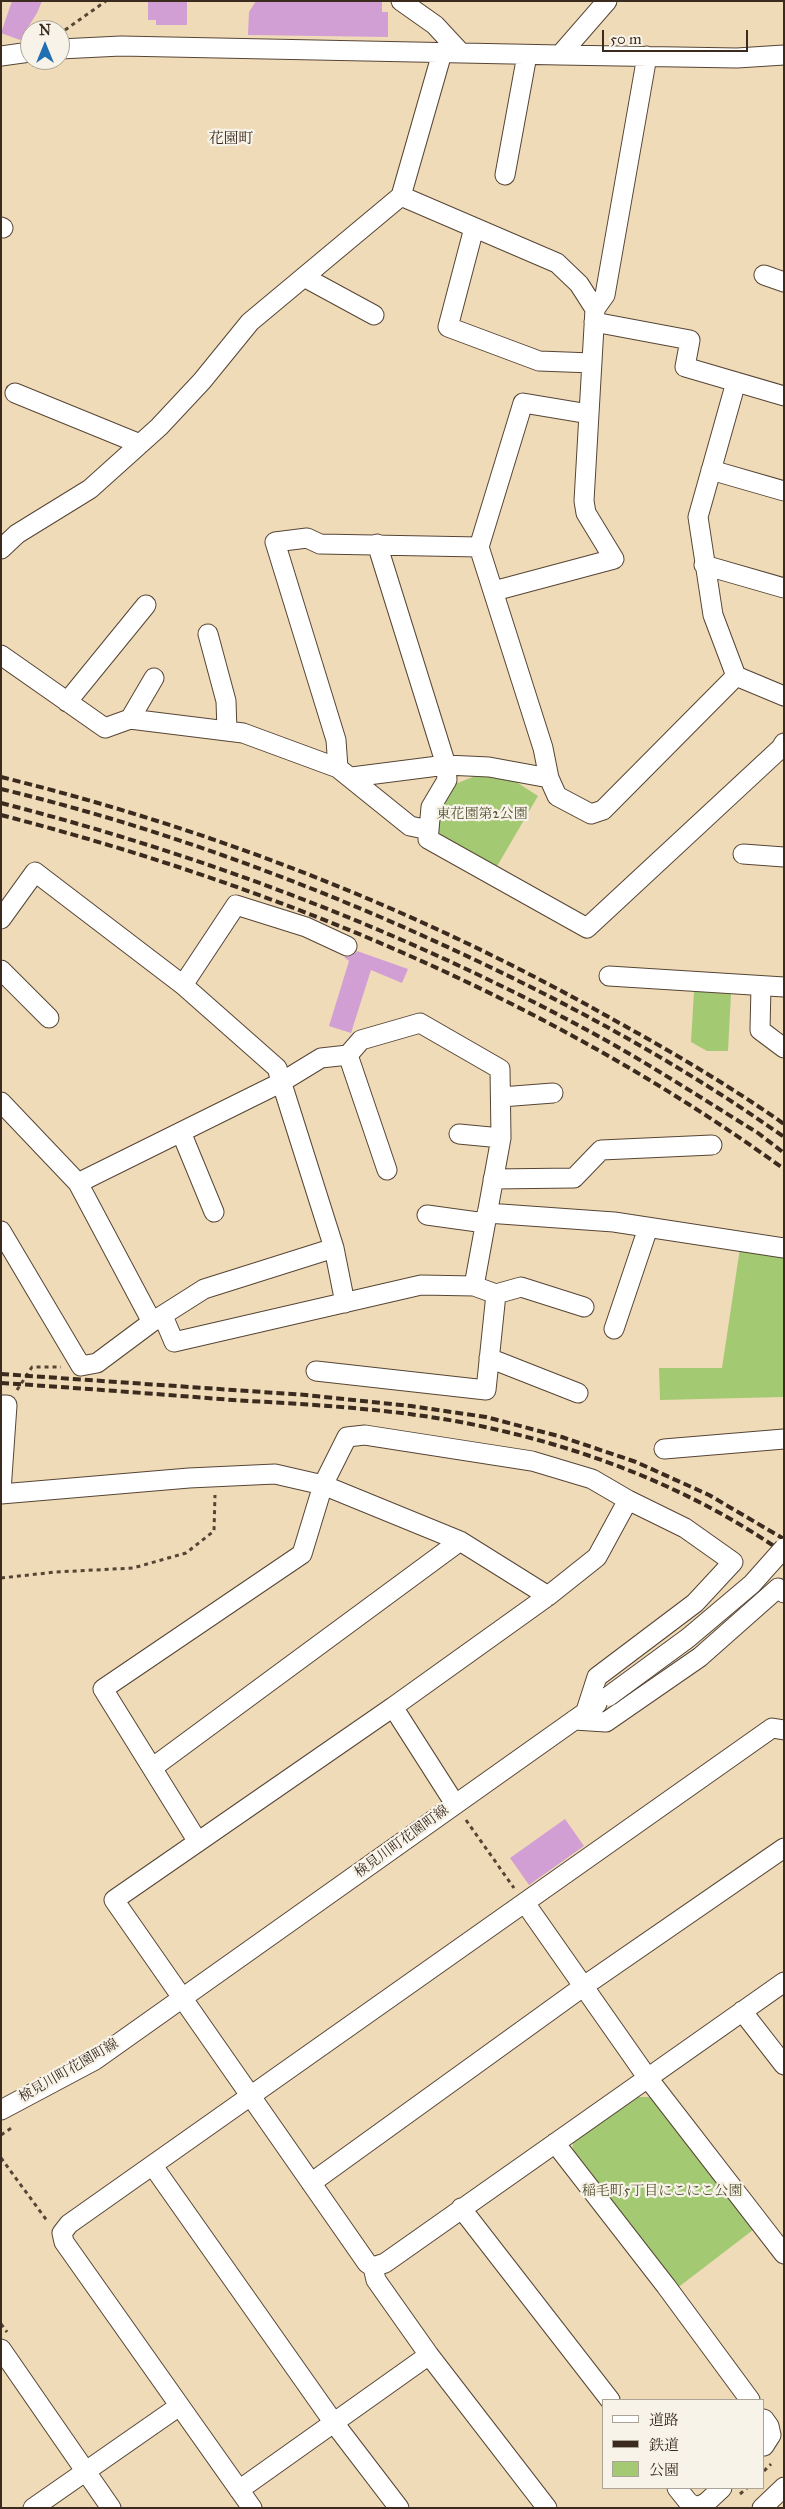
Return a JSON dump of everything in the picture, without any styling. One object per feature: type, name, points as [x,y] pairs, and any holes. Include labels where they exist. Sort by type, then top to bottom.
[{"type":"street","points":[[401,1],[436,25],[461,53]]},
{"type":"street","points":[[560,55],[607,1]]},
{"type":"street","points":[[70,49],[131,46],[736,58],[784,55]]},
{"type":"street","points":[[1,56],[20,53]]},
{"type":"street","points":[[1,548],[17,534],[90,489],[140,444],[202,381],[250,322],[401,196],[442,53]]},
{"type":"street","points":[[506,175],[527,55]]},
{"type":"street","points":[[494,591],[614,559],[586,513],[584,501],[595,316],[604,295],[647,56]]},
{"type":"street","points":[[401,196],[557,263],[579,284],[595,316],[690,340],[685,367],[784,396]]},
{"type":"street","points":[[474,228],[448,327],[539,361],[592,363]]},
{"type":"street","points":[[764,275],[784,282]]},
{"type":"street","points":[[304,277],[374,315]]},
{"type":"street","points":[[736,382],[698,517],[704,565],[713,615],[736,676],[784,696]]},
{"type":"street","points":[[15,393],[140,444]]},
{"type":"street","points":[[589,414],[523,403],[480,546],[543,748],[549,778],[557,796],[591,814],[604,810],[736,676]]},
{"type":"street","points":[[711,470],[784,491]]},
{"type":"street","points":[[345,773],[275,542],[308,538],[320,544],[480,546]]},
{"type":"street","points":[[377,544],[446,765],[447,780],[431,807],[428,839],[587,928],[781,748],[784,743]]},
{"type":"street","points":[[704,565],[784,588]]},
{"type":"street","points":[[67,702],[146,605]]},
{"type":"street","points":[[208,634],[226,701],[227,731]]},
{"type":"street","points":[[1,655],[105,728],[130,719],[227,731],[252,736],[345,773],[410,826],[429,830]]},
{"type":"street","points":[[130,719],[154,678]]},
{"type":"street","points":[[345,773],[446,765],[489,767],[549,778]]},
{"type":"street","points":[[743,854],[784,857]]},
{"type":"street","points":[[1,919],[35,872],[183,985],[277,1068],[280,1083],[334,1248],[345,1303]]},
{"type":"street","points":[[183,985],[236,905],[306,927],[347,946]]},
{"type":"street","points":[[1,970],[48,1018]]},
{"type":"street","points":[[609,976],[784,987]]},
{"type":"street","points":[[761,986],[760,1030],[784,1048]]},
{"type":"street","points":[[78,1183],[280,1083],[321,1058],[348,1055],[361,1040],[420,1022],[500,1069],[502,1138],[474,1286]]},
{"type":"street","points":[[348,1055],[387,1170]]},
{"type":"street","points":[[501,1097],[553,1093]]},
{"type":"street","points":[[1,1102],[78,1183],[158,1319],[174,1342],[421,1285],[474,1286],[496,1294],[520,1287],[584,1307]]},
{"type":"street","points":[[180,1132],[214,1212]]},
{"type":"street","points":[[458,1134],[502,1138]]},
{"type":"street","points":[[493,1179],[574,1178],[601,1150],[712,1145]]},
{"type":"street","points":[[427,1215],[614,1222],[784,1248]]},
{"type":"street","points":[[614,1329],[648,1228]]},
{"type":"street","points":[[1,1231],[81,1366],[97,1364],[158,1319],[204,1289],[334,1248]]},
{"type":"street","points":[[316,1371],[486,1390],[496,1294]]},
{"type":"street","points":[[489,1358],[578,1393]]},
{"type":"street","points":[[4,1405],[1,1492],[275,1474],[323,1485],[460,1541],[548,1596]]},
{"type":"street","points":[[198,1842],[103,1689],[302,1554],[323,1485],[347,1436],[365,1435],[532,1461],[592,1479],[628,1500],[685,1528],[733,1562],[696,1603],[597,1677],[580,1716],[606,1722],[700,1657],[778,1588],[784,1593]]},
{"type":"street","points":[[664,1448],[784,1439]]},
{"type":"street","points":[[547,2508],[429,2355],[376,2280],[374,2267],[367,2262],[311,2183],[114,1900],[548,1596],[597,1557],[628,1500]]},
{"type":"street","points":[[152,1768],[460,1541]]},
{"type":"street","name":"検見川町花園町線","points":[[1,2110],[95,2060],[460,1811],[580,1716],[695,1632],[752,1584],[784,1548]]},
{"type":"street","points":[[392,1707],[460,1811]]},
{"type":"street","points":[[252,2508],[178,2407],[64,2242],[62,2233],[69,2224],[772,1728],[784,1730]]},
{"type":"street","points":[[311,2183],[584,1986],[784,1848]]},
{"type":"street","points":[[525,1903],[647,2077],[784,2254]]},
{"type":"street","points":[[374,2267],[385,2263],[784,1982]]},
{"type":"street","points":[[742,2011],[784,2065]]},
{"type":"street","points":[[555,2143],[666,2286],[749,2399]]},
{"type":"street","points":[[153,2166],[334,2423],[399,2508]]},
{"type":"street","points":[[461,2208],[609,2399]]},
{"type":"street","points":[[1,2349],[111,2508]]},
{"type":"street","points":[[239,2490],[429,2355]]},
{"type":"street","points":[[32,2508],[178,2407]]},
{"type":"street","points":[[765,2420],[771,2435],[765,2444]]},
{"type":"street","points":[[762,2508],[784,2487]]},
{"type":"street","points":[[678,2489],[689,2503],[698,2507],[707,2502],[721,2489]]},
{"type":"path","points":[[70,26],[106,1]]},
{"type":"path","points":[[4,1405],[32,1367],[81,1366]]},
{"type":"path","points":[[1,1578],[56,1572],[133,1568],[186,1553],[214,1531],[217,1514],[214,1477]]},
{"type":"path","points":[[460,1811],[525,1903]]},
{"type":"path","points":[[1,2158],[52,2226],[62,2233]]},
{"type":"green space","name":"東花園第2公園","points":[[483,773],[507,776],[538,796],[496,868],[439,833],[437,810],[450,786]]},
{"type":"green space","points":[[694,991],[731,994],[728,1051],[707,1051],[691,1042]]},
{"type":"green space","points":[[740,1248],[784,1253],[784,1397],[660,1400],[659,1368],[722,1368]]},
{"type":"green space","name":"稲毛町5丁目にこにこ公園","points":[[636,2097],[651,2097],[753,2230],[676,2289],[572,2154],[573,2143]]},
{"type":"building","points":[[12,1],[42,1],[33,20],[20,20],[20,40],[1,33]]},
{"type":"building","points":[[148,1],[187,1],[187,25],[156,25],[156,20],[148,20]]},
{"type":"building","points":[[256,1],[382,1],[382,12],[388,12],[388,37],[248,35],[249,12]]},
{"type":"building","points":[[357,951],[408,969],[402,983],[371,970],[351,1033],[329,1026],[349,961],[344,957],[353,955]]},
{"type":"building","points":[[565,1819],[584,1846],[529,1885],[510,1858]]},
{"type":"railway","points":[[1,777],[81,798],[239,848],[392,909],[541,980],[614,1020],[743,1096],[784,1124]]},
{"type":"railway","points":[[1,789],[145,829],[239,861],[332,897],[431,939],[535,989],[637,1044],[736,1104],[784,1137]]},
{"type":"railway","points":[[1,803],[152,846],[227,871],[301,898],[446,960],[517,994],[609,1042],[758,1133],[784,1153]]},
{"type":"railway","points":[[1,815],[105,844],[208,877],[309,914],[409,956],[507,1002],[602,1053],[695,1108],[784,1169]]},
{"type":"railway","points":[[1,1374],[306,1395],[411,1406],[486,1417],[562,1437],[636,1462],[709,1495],[784,1539]]},
{"type":"railway","points":[[1,1383],[360,1409],[423,1416],[485,1427],[525,1436],[564,1448],[640,1475],[714,1510],[750,1530],[784,1553]]},
{"type":"district","name":"花園町","points":[[231,139]]}]
